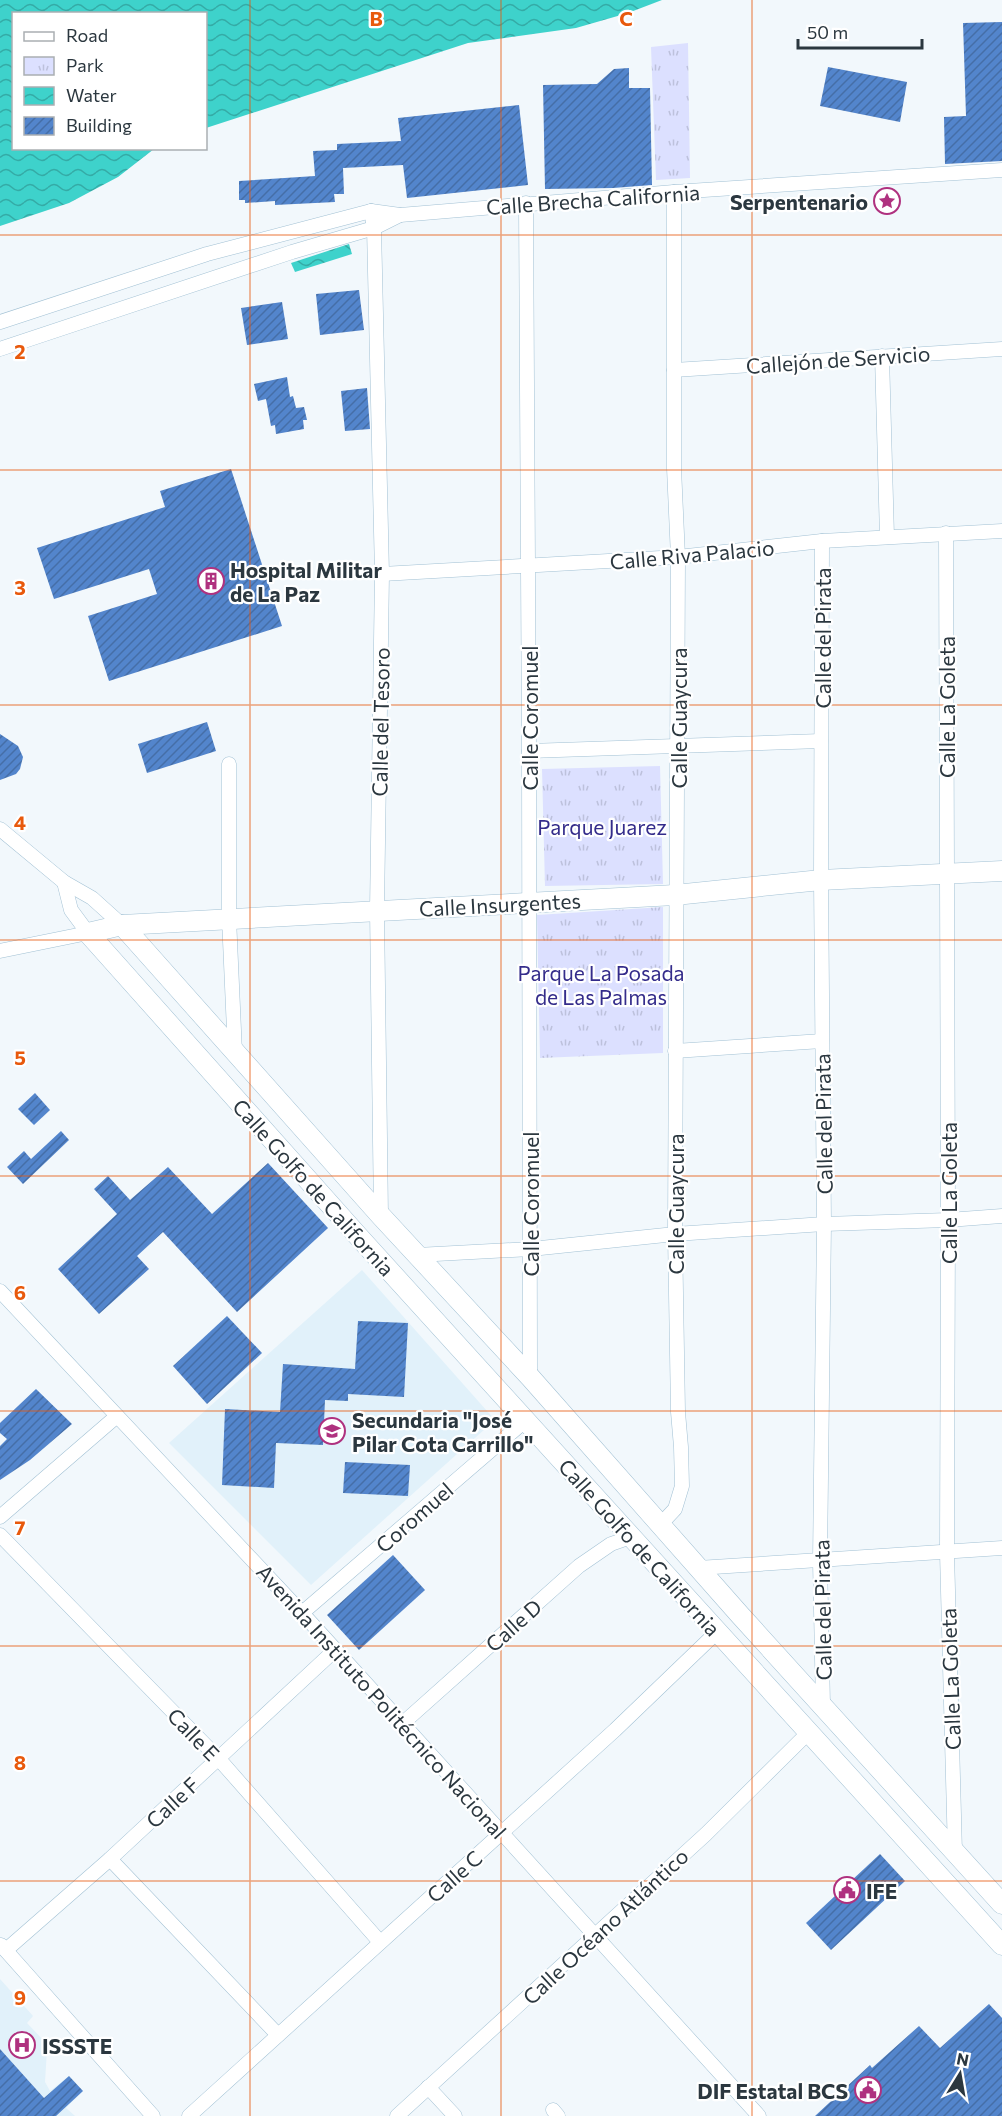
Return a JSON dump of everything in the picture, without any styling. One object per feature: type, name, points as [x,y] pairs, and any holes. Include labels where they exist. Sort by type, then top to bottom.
[{"type":"street","name":"Calle Brecha California","points":[[400,215],[674,192],[1002,171]]},
{"type":"street","name":"Calle Guaycura","points":[[660,1525],[675,1509],[682,1486],[678,1412],[675,1234],[678,557],[674,468],[674,192]]},
{"type":"street","name":"Calle Coromuel","points":[[526,204],[530,1377]]},
{"type":"street","points":[[0,322],[207,254],[371,212],[400,215]]},
{"type":"street","name":"Calle del Tesoro","points":[[371,212],[374,228],[382,574],[377,910],[381,1215]]},
{"type":"street","points":[[0,349],[292,252],[374,228],[400,215]]},
{"type":"street","name":"Callejón de Servicio","points":[[674,370],[1002,349]]},
{"type":"street","points":[[882,356],[887,537]]},
{"type":"street","name":"Calle Riva Palacio","points":[[382,574],[678,557],[822,541],[1002,531]]},
{"type":"street","name":"Calle La Goleta","points":[[946,534],[947,1553],[955,1853]]},
{"type":"street","name":"Calle del Pirata","points":[[822,541],[821,880],[824,1224],[820,1561],[823,1706]]},
{"type":"street","points":[[529,751],[821,741]]},
{"type":"street","points":[[229,764],[229,918],[235,1053]]},
{"type":"street","points":[[0,829],[64,882],[92,898],[122,925]]},
{"type":"street","name":"Calle Insurgentes","points":[[0,951],[122,925],[675,895],[821,880],[1002,871]]},
{"type":"street","points":[[64,882],[71,910],[88,933]]},
{"type":"street","name":"Calle Golfo de California","points":[[122,925],[1002,1904]]},
{"type":"street","name":"Calle Golfo de California","points":[[88,933],[358,1236],[1002,1945]]},
{"type":"street","points":[[675,1051],[822,1041]]},
{"type":"street","points":[[358,1236],[381,1215]]},
{"type":"street","points":[[417,1255],[531,1249],[675,1234],[824,1224],[1002,1216]]},
{"type":"street","name":"Avenida Instituto Politécnico Nacional","points":[[0,1291],[302,1613],[759,2116]]},
{"type":"street","points":[[526,1420],[530,1377]]},
{"type":"street","points":[[0,1517],[117,1416]]},
{"type":"street","name":"Coromuel","points":[[302,1613],[526,1420]]},
{"type":"street","points":[[631,1537],[660,1525]]},
{"type":"street","name":"Calle E","points":[[0,1535],[218,1758],[380,1942]]},
{"type":"street","name":"Calle D","points":[[402,1724],[579,1566],[611,1544],[631,1537]]},
{"type":"street","points":[[698,1568],[1002,1548]]},
{"type":"street","name":"Calle C","points":[[189,2116],[615,1730],[717,1632]]},
{"type":"street","name":"Calle F","points":[[3,1947],[110,1858],[335,1650]]},
{"type":"street","points":[[809,1732],[823,1706]]},
{"type":"street","name":"Calle Océano Atlántico","points":[[397,2116],[706,1834],[809,1732]]},
{"type":"street","points":[[941,1878],[955,1853]]},
{"type":"street","points":[[110,1858],[278,2035]]},
{"type":"street","points":[[3,1947],[153,2116]]},
{"type":"street","points":[[428,2087],[455,2116]]},
{"type":"shaded area","name":"Secundaria \"José Pilar Cota Carrillo\"","points":[[362,1270],[495,1420],[311,1585],[169,1443]]},
{"type":"shaded area","name":"ISSSTE","points":[[0,1979],[33,2016],[27,2023],[43,2040],[47,2050],[45,2082],[50,2091],[69,2076],[83,2091],[66,2108],[75,2116],[0,2116]]},
{"type":"green space","points":[[688,43],[690,178],[656,180],[651,47]]},
{"type":"green space","name":"Parque Juarez","points":[[660,766],[663,884],[545,886],[542,769]]},
{"type":"green space","name":"Parque La Posada de Las Palmas","points":[[663,907],[663,1053],[540,1058],[537,915]]},
{"type":"water","points":[[0,0],[662,0],[628,13],[576,28],[468,43],[207,128],[207,12],[12,12],[12,150],[153,150],[118,177],[69,203],[0,226]]},
{"type":"water","points":[[349,244],[352,254],[295,272],[291,263]]},
{"type":"building","points":[[1002,22],[1002,161],[945,164],[944,117],[966,116],[963,23]]},
{"type":"building","points":[[828,67],[907,82],[900,122],[820,106]]},
{"type":"building","points":[[629,68],[629,88],[650,88],[652,185],[545,189],[543,85],[597,84],[614,69]]},
{"type":"building","points":[[519,105],[528,185],[407,198],[403,165],[343,168],[344,194],[334,194],[335,202],[275,205],[275,201],[245,203],[245,200],[239,200],[239,181],[315,176],[313,151],[337,150],[337,144],[401,141],[398,118]]},
{"type":"building","points":[[359,290],[364,330],[320,335],[316,294]]},
{"type":"building","points":[[282,302],[288,339],[247,345],[241,308]]},
{"type":"building","points":[[287,377],[290,397],[293,396],[296,408],[304,407],[307,420],[303,420],[304,429],[276,434],[275,425],[271,426],[266,399],[258,401],[254,384]]},
{"type":"building","points":[[367,388],[370,429],[345,431],[341,391]]},
{"type":"building","name":"Hospital Militar de La Paz","points":[[231,469],[282,626],[109,681],[88,616],[157,594],[149,569],[54,599],[37,548],[165,507],[160,491]]},
{"type":"building","points":[[207,722],[216,751],[147,773],[138,744]]},
{"type":"building","points":[[0,734],[18,746],[23,757],[16,774],[0,780]]},
{"type":"building","points":[[35,1093],[50,1110],[34,1125],[18,1109]]},
{"type":"building","points":[[61,1131],[69,1140],[23,1184],[7,1167],[24,1151],[31,1159]]},
{"type":"building","points":[[268,1163],[328,1228],[237,1312],[163,1232],[137,1256],[149,1269],[99,1314],[58,1269],[117,1214],[94,1189],[108,1176],[130,1200],[168,1167],[212,1214]]},
{"type":"building","points":[[227,1316],[262,1353],[207,1404],[173,1366]]},
{"type":"building","points":[[358,1321],[408,1323],[404,1397],[348,1394],[348,1401],[325,1400],[323,1445],[276,1443],[274,1488],[222,1485],[225,1409],[280,1412],[283,1364],[355,1369]]},
{"type":"building","points":[[36,1389],[72,1424],[30,1460],[0,1480],[0,1446],[7,1439],[0,1433],[0,1423]]},
{"type":"building","points":[[345,1462],[410,1465],[408,1496],[343,1493]]},
{"type":"building","points":[[393,1555],[425,1590],[359,1650],[327,1615]]},
{"type":"building","points":[[880,1854],[905,1881],[831,1950],[806,1923]]},
{"type":"building","points":[[989,2004],[1002,2018],[1002,2116],[815,2116],[870,2065],[872,2068],[919,2026],[940,2048]]},
{"type":"building","points":[[0,2049],[44,2098],[69,2076],[83,2091],[56,2116],[0,2116]]},
{"type":"place","name":"Serpentenario","points":[[887,201]]},
{"type":"place","name":"Hospital Militar de La Paz","points":[[211,581]]},
{"type":"place","name":"Secundaria \"José Pilar Cota Carrillo\"","points":[[332,1431]]},
{"type":"place","name":"IFE","points":[[847,1890]]},
{"type":"place","name":"ISSSTE","points":[[22,2045]]},
{"type":"place","name":"DIF Estatal BCS","points":[[868,2090]]}]
